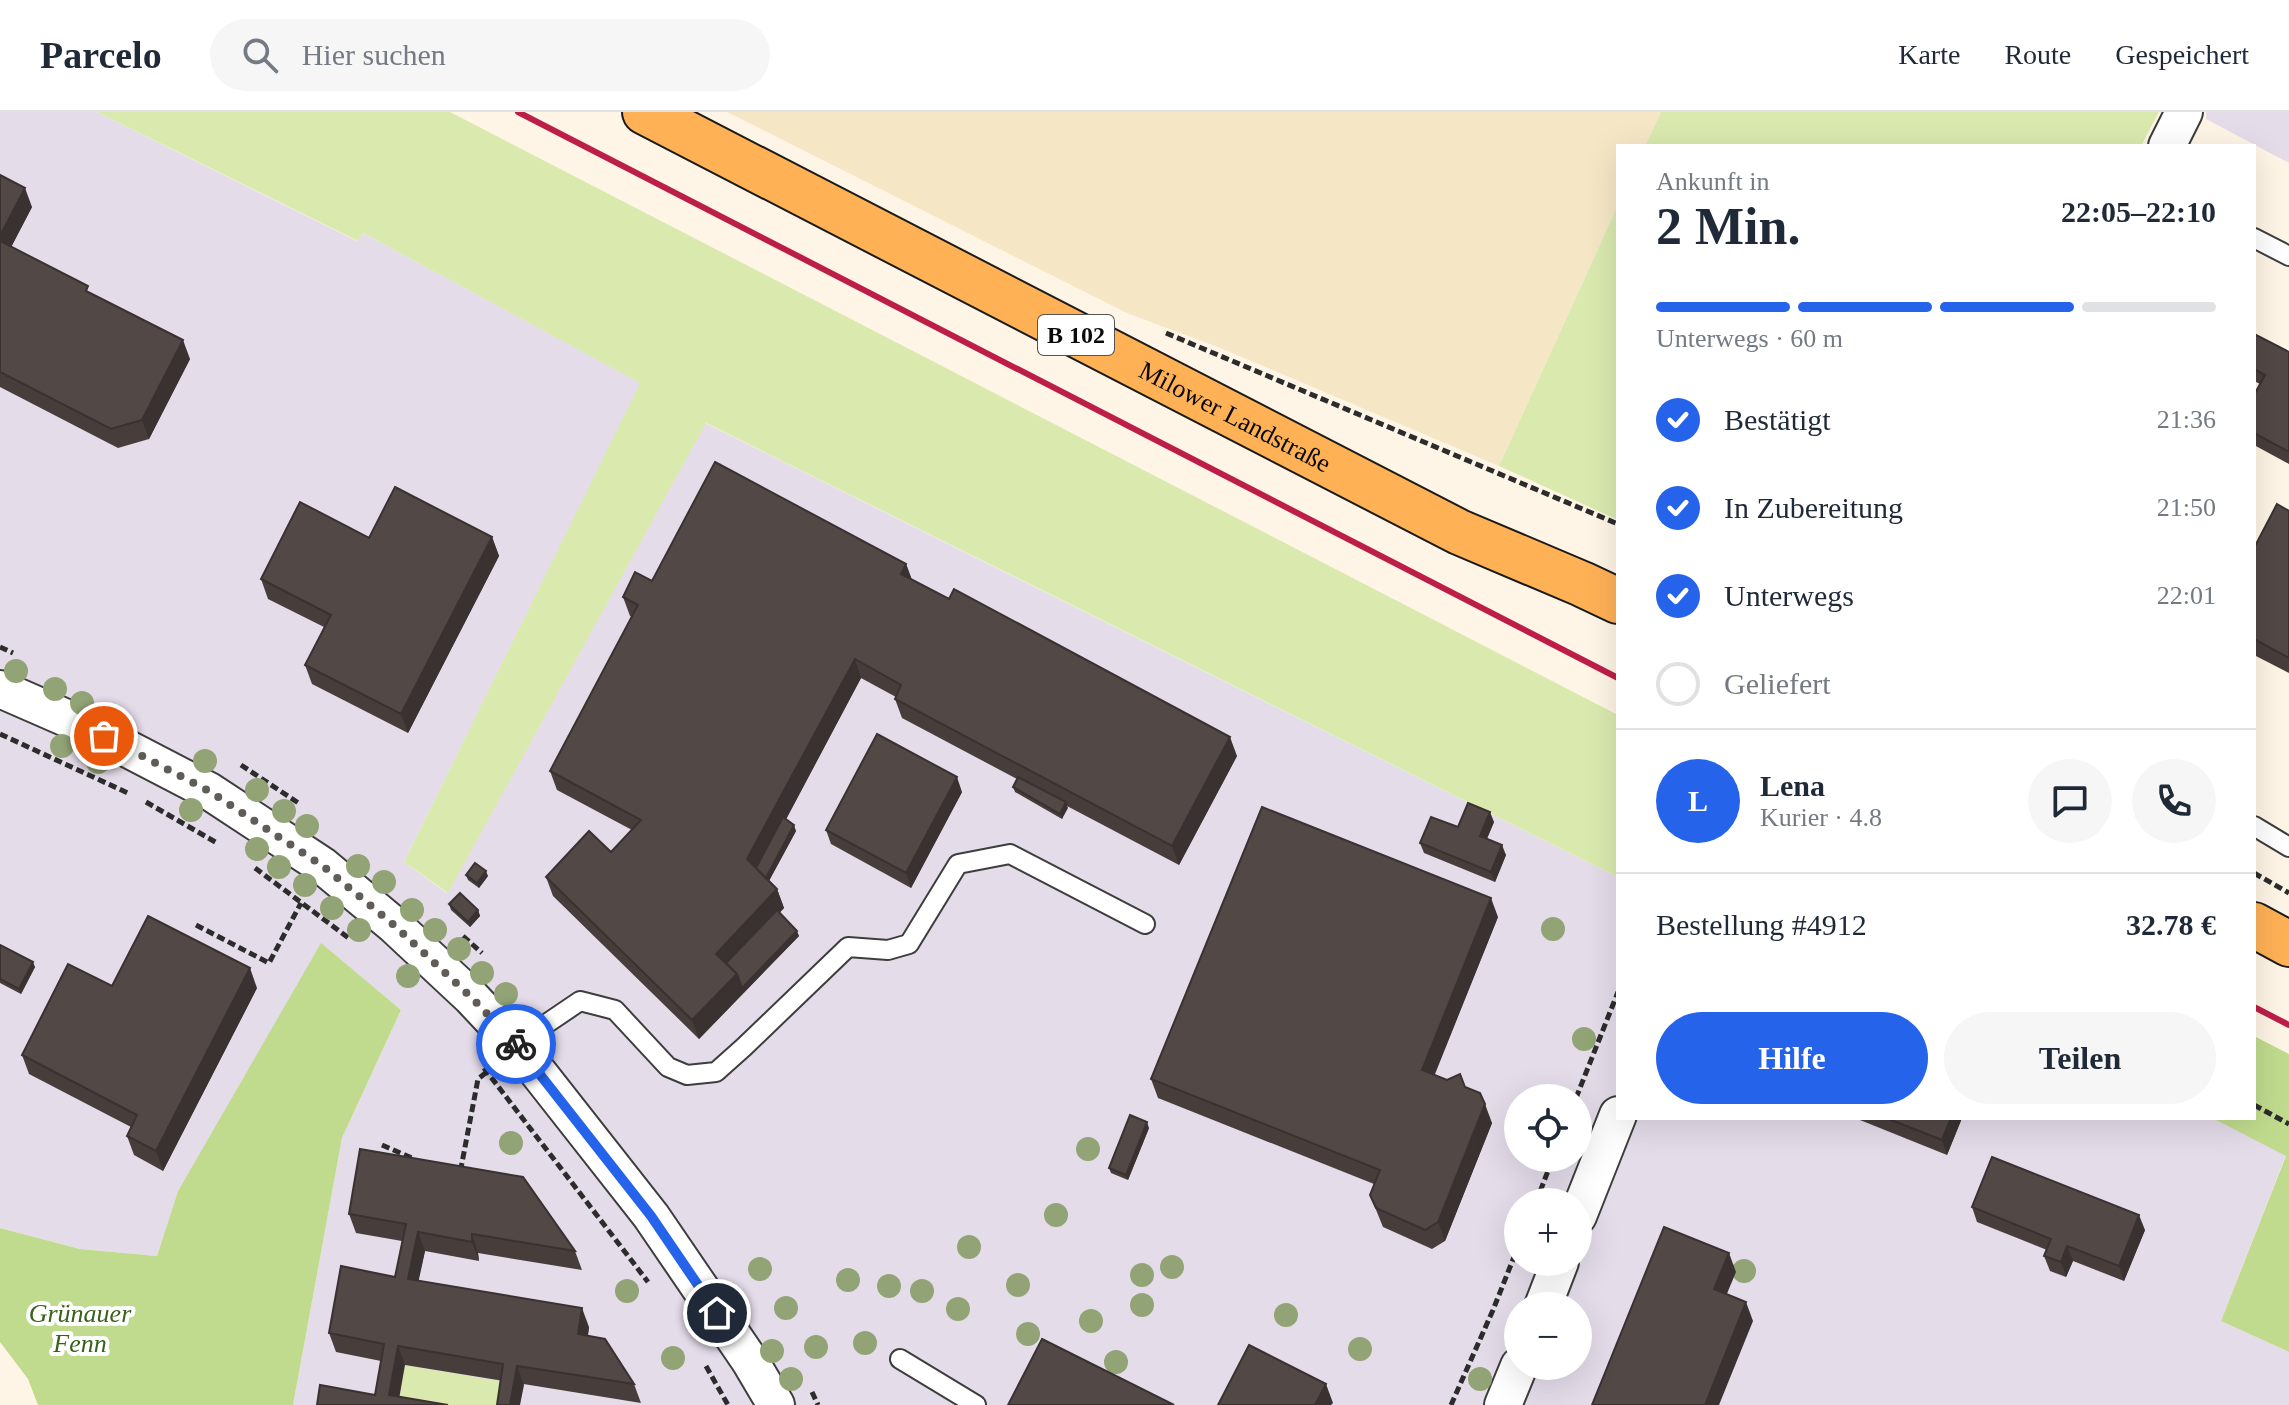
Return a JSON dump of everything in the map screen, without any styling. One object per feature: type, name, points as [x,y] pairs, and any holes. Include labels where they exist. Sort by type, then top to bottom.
[{"type":"main road","name":"Milower Landstraße","points":[[645,112],[1459,532],[1616,600]]},
{"type":"main road","points":[[2256,926],[2289,944]]},
{"type":"street","points":[[2168,144],[2184,112]]},
{"type":"street","points":[[0,689],[80,724],[209,791],[323,866],[395,926],[471,997],[519,1048],[651,1216],[750,1361],[776,1405]]},
{"type":"street","points":[[1589,1188],[1616,1120]]},
{"type":"street","points":[[1503,1405],[1513,1380]]},
{"type":"lane","points":[[2256,239],[2289,256]]},
{"type":"lane","points":[[2256,827],[2289,847]]},
{"type":"lane","points":[[549,1022],[580,1001],[615,1010],[668,1067],[687,1075],[716,1072],[848,947],[888,950],[909,944],[958,864],[1010,854],[1145,924]]},
{"type":"lane","points":[[900,1359],[976,1405]]},
{"type":"path","points":[[1152,328],[1180,337],[1616,523]]},
{"type":"path","points":[[0,734],[139,799],[222,846]]},
{"type":"path","points":[[246,862],[356,944]]},
{"type":"path","points":[[2256,874],[2289,893]]},
{"type":"path","points":[[196,925],[269,963],[301,903]]},
{"type":"path","points":[[1582,1084],[1616,997]]},
{"type":"path","points":[[447,1168],[461,1168],[478,1079],[519,1048]]},
{"type":"path","points":[[477,1060],[657,1293]]},
{"type":"path","points":[[2256,1106],[2289,1124]]},
{"type":"path","points":[[382,1145],[419,1162]]},
{"type":"path","points":[[1451,1405],[1506,1276]]},
{"type":"path","points":[[700,1355],[728,1405]]},
{"type":"shaded area","points":[[0,112],[97,112],[357,241],[363,233],[641,383],[404,862],[447,893],[705,423],[1616,876],[1616,1120],[2216,1120],[2286,1155],[2221,1321],[2289,1352],[2289,1405],[293,1405],[342,1138],[401,1010],[321,944],[178,1191],[157,1256],[80,1249],[0,1228]]},
{"type":"shaded area","points":[[727,112],[1661,112],[1646,144],[1616,144],[1616,209],[1499,466],[1218,347],[1129,314]]},
{"type":"shaded area","points":[[2206,112],[2289,112],[2289,163],[2256,144],[2206,119]]},
{"type":"green space","points":[[97,112],[450,112],[1616,714],[1616,876],[706,423],[448,893],[404,862],[640,383],[363,233],[358,241]]},
{"type":"green space","points":[[1661,112],[2159,112],[2142,144],[1646,144]]},
{"type":"green space","points":[[1616,209],[1616,519],[1499,466]]},
{"type":"green space","name":"Grünauer Fenn","points":[[321,943],[401,1010],[342,1138],[293,1405],[38,1405],[28,1379],[0,1342],[0,1228],[80,1249],[157,1256],[178,1191]]},
{"type":"green space","points":[[2256,1037],[2289,1054],[2289,1352],[2221,1321],[2286,1156],[2216,1120],[2256,1120]]},
{"type":"green space","points":[[405,1365],[510,1383],[507,1405],[398,1405]]},
{"type":"building","points":[[0,175],[25,188],[0,236]]},
{"type":"building","points":[[0,241],[88,286],[86,291],[183,340],[142,420],[111,429],[0,372]]},
{"type":"building","points":[[2256,335],[2289,352],[2289,452],[2256,434],[2256,391],[2265,375],[2256,370]]},
{"type":"building","points":[[715,462],[906,564],[901,574],[949,599],[954,589],[1230,737],[1172,846],[895,699],[901,685],[855,659],[747,859],[777,889],[716,954],[737,974],[692,1020],[546,877],[589,831],[611,852],[641,820],[550,771],[638,605],[623,597],[635,572],[652,581]]},
{"type":"building","points":[[395,487],[492,537],[401,714],[305,665],[331,615],[261,579],[300,502],[369,538]]},
{"type":"building","points":[[2277,504],[2289,511],[2289,658],[2256,640],[2256,544]]},
{"type":"building","points":[[877,734],[957,777],[906,873],[826,830]]},
{"type":"building","points":[[1018,777],[1066,802],[1060,814],[1013,787]]},
{"type":"building","points":[[1468,803],[1490,812],[1480,836],[1502,845],[1491,872],[1420,843],[1431,817],[1458,827]]},
{"type":"building","points":[[1262,807],[1491,898],[1422,1070],[1447,1080],[1460,1074],[1465,1087],[1480,1093],[1485,1104],[1438,1222],[1425,1230],[1376,1208],[1370,1195],[1380,1170],[1151,1079]]},
{"type":"building","points":[[783,817],[794,825],[766,878],[756,868]]},
{"type":"building","points":[[475,863],[486,871],[477,883],[466,875]]},
{"type":"building","points":[[460,893],[478,910],[468,922],[449,904]]},
{"type":"building","points":[[777,910],[797,931],[742,988],[737,974],[726,963]]},
{"type":"building","points":[[148,916],[250,968],[156,1151],[127,1136],[137,1115],[22,1055],[68,964],[112,986]]},
{"type":"building","points":[[0,945],[33,962],[19,989],[0,979]]},
{"type":"building","points":[[1130,1115],[1147,1122],[1126,1175],[1109,1168]]},
{"type":"building","points":[[1891,1120],[1950,1120],[1942,1140]]},
{"type":"building","points":[[360,1149],[523,1177],[575,1251],[472,1234],[472,1242],[418,1232],[408,1279],[582,1308],[578,1334],[605,1339],[634,1384],[517,1366],[510,1405],[497,1405],[503,1364],[398,1346],[389,1395],[448,1405],[317,1405],[320,1385],[375,1395],[384,1344],[329,1333],[341,1266],[395,1277],[406,1224],[349,1214]]},
{"type":"building","points":[[1992,1157],[2139,1215],[2119,1266],[2067,1246],[2061,1262],[2044,1256],[2051,1239],[1972,1207]]},
{"type":"building","points":[[1664,1227],[1729,1253],[1714,1289],[1746,1302],[1705,1405],[1592,1405]]},
{"type":"building","points":[[1042,1339],[1174,1405],[1008,1405]]},
{"type":"building","points":[[1249,1345],[1326,1384],[1315,1405],[1218,1405]]},
{"type":"railway","points":[[518,112],[1616,677]]},
{"type":"railway","points":[[2256,1008],[2289,1025]]},
{"type":"way so far","points":[[104,736],[209,791],[323,866],[395,926],[516,1044]]},
{"type":"route","points":[[516,1044],[651,1216],[717,1313]]}]
